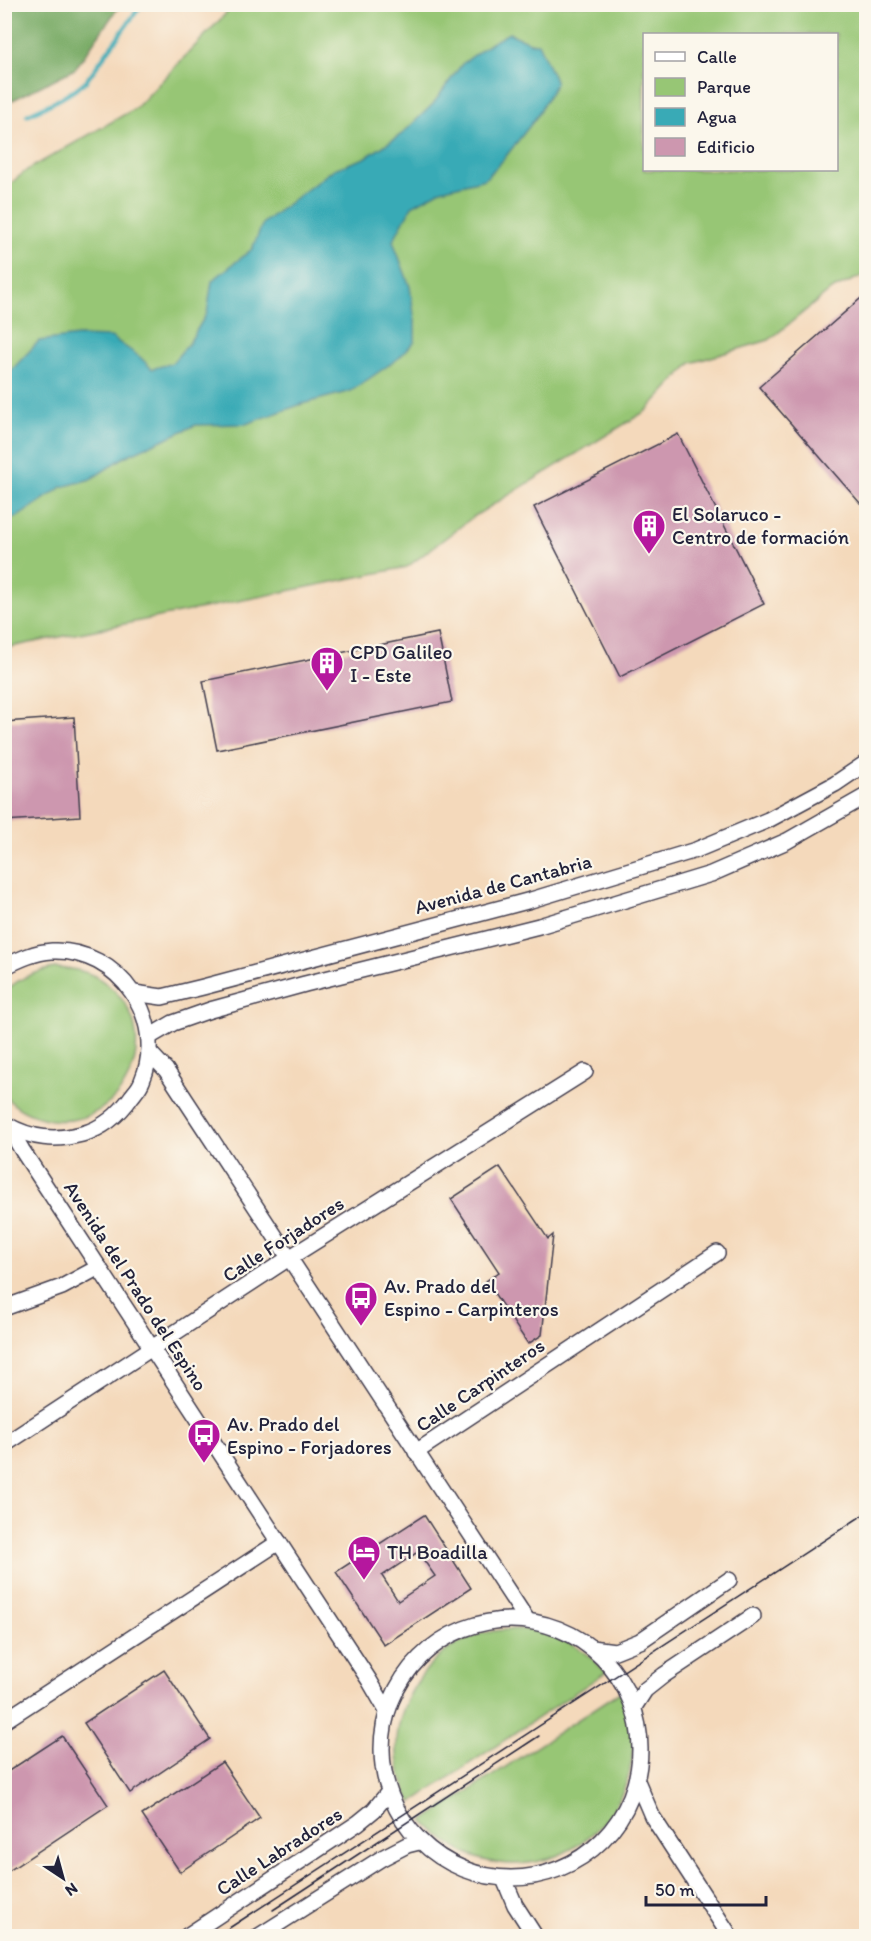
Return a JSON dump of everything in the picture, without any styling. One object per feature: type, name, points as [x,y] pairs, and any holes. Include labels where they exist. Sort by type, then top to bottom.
[{"type":"street","name":"Avenida de Cantabria","points":[[134,993],[162,997],[204,987],[531,900],[696,850],[768,820],[867,764]]},
{"type":"street","points":[[149,1044],[173,1023],[210,1010],[539,926],[711,874],[787,841],[867,796]]},
{"type":"street","points":[[4,967],[27,956],[53,951],[84,955],[109,967],[134,993],[146,1018],[149,1044],[142,1082],[121,1112],[94,1130],[64,1138],[35,1137],[7,1124]]},
{"type":"street","points":[[149,1044],[527,1620]]},
{"type":"street","name":"Calle Forjadores","points":[[4,1445],[290,1258],[585,1072]]},
{"type":"street","name":"Avenida del Prado del Espino","points":[[7,1124],[387,1711]]},
{"type":"street","name":"Calle Carpinteros","points":[[416,1452],[717,1253]]},
{"type":"street","points":[[4,1308],[62,1287],[99,1267]]},
{"type":"street","points":[[4,1721],[279,1542]]},
{"type":"street","points":[[592,1648],[615,1651],[640,1641],[729,1580]]},
{"type":"street","points":[[634,1707],[645,1690],[664,1675],[753,1616]]},
{"type":"street","points":[[527,1620],[562,1630],[592,1648],[618,1675],[634,1707],[641,1744],[637,1781],[618,1822],[588,1854],[548,1874],[504,1879],[459,1869],[419,1842],[399,1816],[388,1793],[380,1752],[387,1711],[408,1670],[441,1640],[482,1623],[527,1620]]},
{"type":"street","points":[[637,1781],[652,1816],[730,1936]]},
{"type":"street","name":"Calle Labradores","points":[[187,1936],[358,1823],[375,1810],[388,1793]]},
{"type":"street","points":[[260,1936],[382,1858],[407,1845],[419,1842]]},
{"type":"street","points":[[504,1879],[515,1905],[535,1936]]},
{"type":"green space","points":[[5,4],[120,5],[75,69],[5,104]]},
{"type":"green space","points":[[234,5],[866,5],[866,274],[831,290],[769,340],[691,363],[646,411],[473,517],[407,567],[5,648],[5,188],[27,170],[136,108]]},
{"type":"green space","points":[[54,968],[81,971],[105,983],[126,1006],[135,1028],[136,1051],[130,1074],[118,1094],[100,1109],[78,1119],[52,1120],[38,1117],[20,1109],[5,1096],[5,993],[21,980]]},
{"type":"green space","points":[[523,1629],[559,1638],[569,1643],[587,1654],[606,1672],[411,1803],[399,1768],[397,1743],[400,1723],[415,1685],[427,1669],[458,1643],[488,1632]]},
{"type":"green space","points":[[620,1692],[633,1739],[629,1774],[619,1800],[604,1822],[584,1840],[561,1854],[536,1862],[508,1864],[480,1859],[456,1848],[423,1821]]},
{"type":"water","points":[[509,33],[531,43],[538,43],[556,83],[535,119],[485,179],[441,190],[412,206],[393,241],[410,287],[415,321],[415,341],[399,358],[351,391],[302,404],[246,424],[196,425],[126,456],[91,479],[62,487],[16,518],[5,518],[5,377],[39,341],[78,336],[111,337],[140,357],[152,369],[172,363],[189,343],[207,313],[212,281],[252,249],[263,223],[334,169],[365,158],[402,134],[433,104],[462,64]]},
{"type":"building","points":[[867,293],[867,511],[759,387]]},
{"type":"building","name":"El Solaruco - Centro de formación","points":[[678,434],[764,604],[620,677],[534,507]]},
{"type":"building","name":"CPD Galileo I - Este","points":[[438,633],[452,702],[217,750],[203,681]]},
{"type":"building","points":[[74,717],[80,816],[4,821],[4,722]]},
{"type":"building","points":[[500,1167],[548,1239],[553,1235],[542,1335],[528,1344],[486,1281],[499,1272],[451,1199]]},
{"type":"building","name":"TH Boadilla","points":[[424,1515],[471,1588],[384,1645],[336,1572]],"holes":[[[418,1552],[435,1576],[398,1601],[382,1576]]]},
{"type":"building","points":[[164,1670],[210,1739],[130,1793],[84,1723]]},
{"type":"building","points":[[62,1736],[108,1805],[4,1874],[4,1774]]},
{"type":"building","points":[[222,1762],[260,1818],[180,1872],[142,1815]]},
{"type":"waterway","points":[[27,115],[65,96],[86,81],[142,4]]},
{"type":"tram line","points":[[217,1936],[866,1513]]},
{"type":"tram line","points":[[273,1910],[539,1736]]},
{"type":"place","name":"El Solaruco - Centro de formación","points":[[649,555]]},
{"type":"place","name":"CPD Galileo I - Este","points":[[327,692]]},
{"type":"place","name":"Av. Prado del Espino - Carpinteros","points":[[361,1327]]},
{"type":"place","name":"Av. Prado del Espino - Forjadores","points":[[204,1464]]},
{"type":"place","name":"TH Boadilla","points":[[364,1581]]}]
